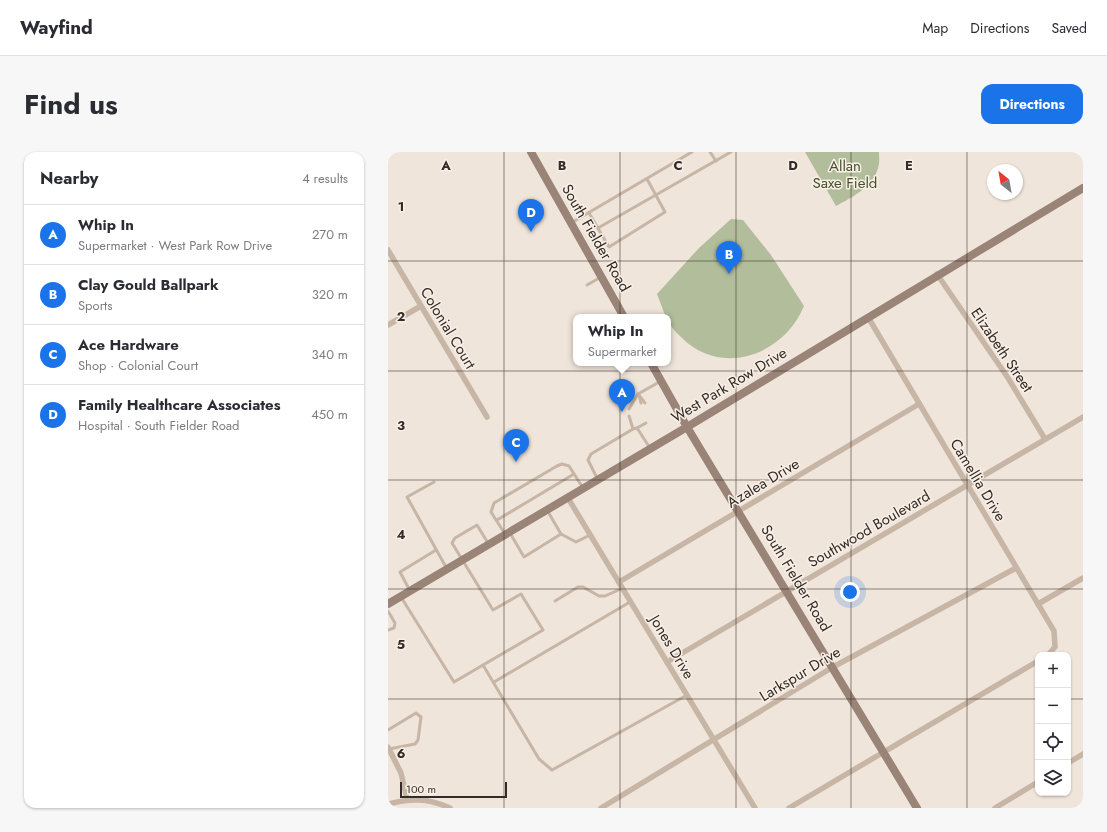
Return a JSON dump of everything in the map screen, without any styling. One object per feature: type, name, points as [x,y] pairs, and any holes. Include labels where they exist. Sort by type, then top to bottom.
[{"type":"main road","name":"South Fielder Road","points":[[531,152],[622,314]]},
{"type":"main road","name":"West Park Row Drive","points":[[388,604],[651,449],[937,274],[1083,188]]},
{"type":"main road","name":"South Fielder Road","points":[[653,366],[687,427],[918,808]]},
{"type":"street","name":"Colonial Court","points":[[388,250],[487,417]]},
{"type":"street","name":"Elizabeth Street","points":[[937,274],[1008,378],[1045,439]]},
{"type":"street","points":[[388,325],[421,306]]},
{"type":"street","name":"Camellia Drive","points":[[868,317],[1054,631],[1055,647],[1051,652]]},
{"type":"street","name":"Azalea Drive","points":[[619,582],[919,404]]},
{"type":"street","name":"Southwood Boulevard","points":[[667,662],[1083,417]]},
{"type":"street","name":"Jones Drive","points":[[568,498],[755,808]]},
{"type":"street","name":"Larkspur Drive","points":[[601,808],[833,667],[1016,568]]},
{"type":"street","points":[[1038,604],[1083,578]]},
{"type":"street","points":[[789,808],[1035,663]]},
{"type":"street","points":[[388,748],[401,773],[407,799]]},
{"type":"street","points":[[1071,761],[1083,754]]},
{"type":"street","points":[[995,808],[1035,784]]},
{"type":"street","points":[[388,804],[407,799],[427,799],[450,808]]},
{"type":"lane","points":[[571,223],[692,152]]},
{"type":"lane","points":[[710,152],[716,161]]},
{"type":"lane","points":[[598,228],[731,152]]},
{"type":"lane","points":[[589,212],[609,247],[665,212],[647,178]]},
{"type":"lane","points":[[587,285],[602,277]]},
{"type":"lane","points":[[629,409],[638,394],[661,381]]},
{"type":"lane","points":[[638,394],[645,402]]},
{"type":"lane","points":[[638,394],[641,403]]},
{"type":"lane","points":[[636,403],[638,394]]},
{"type":"lane","points":[[629,416],[633,429]]},
{"type":"lane","points":[[636,422],[637,428],[651,449]]},
{"type":"lane","points":[[637,428],[641,422]]},
{"type":"lane","points":[[598,480],[588,458],[590,454],[646,422]]},
{"type":"lane","points":[[561,534],[524,557],[497,520],[491,509],[494,504],[500,500],[557,466],[566,464],[583,488]]},
{"type":"lane","points":[[497,520],[574,474]]},
{"type":"lane","points":[[434,482],[407,497],[447,569]]},
{"type":"lane","points":[[547,510],[561,534],[576,542],[590,535]]},
{"type":"lane","points":[[401,597],[454,682],[543,630],[521,594],[493,610],[452,543],[454,538],[477,525],[489,544]]},
{"type":"lane","points":[[410,591],[400,572],[436,550]]},
{"type":"lane","points":[[555,601],[578,587],[583,587],[598,596],[606,596],[623,588]]},
{"type":"lane","points":[[494,682],[631,602]]},
{"type":"lane","points":[[388,611],[395,626],[388,630]]},
{"type":"lane","points":[[483,665],[539,759],[552,770],[687,694]]},
{"type":"lane","points":[[388,730],[416,713],[421,717],[417,742],[388,748]]},
{"type":"green space","name":"Allan Saxe Field","points":[[805,152],[879,152],[879,164],[871,181],[861,191],[836,206]]},
{"type":"green space","points":[[731,219],[743,220],[771,255],[804,306],[795,323],[782,337],[767,348],[750,355],[732,358],[714,356],[697,349],[681,337],[671,326],[671,314],[665,314],[657,294],[699,248]]},
{"type":"place","name":"Family Healthcare Associates","points":[[531,232]]},
{"type":"place","name":"Clay Gould Ballpark","points":[[729,274]]},
{"type":"place","name":"Whip In","points":[[622,412]]},
{"type":"place","name":"Ace Hardware","points":[[516,462]]}]
